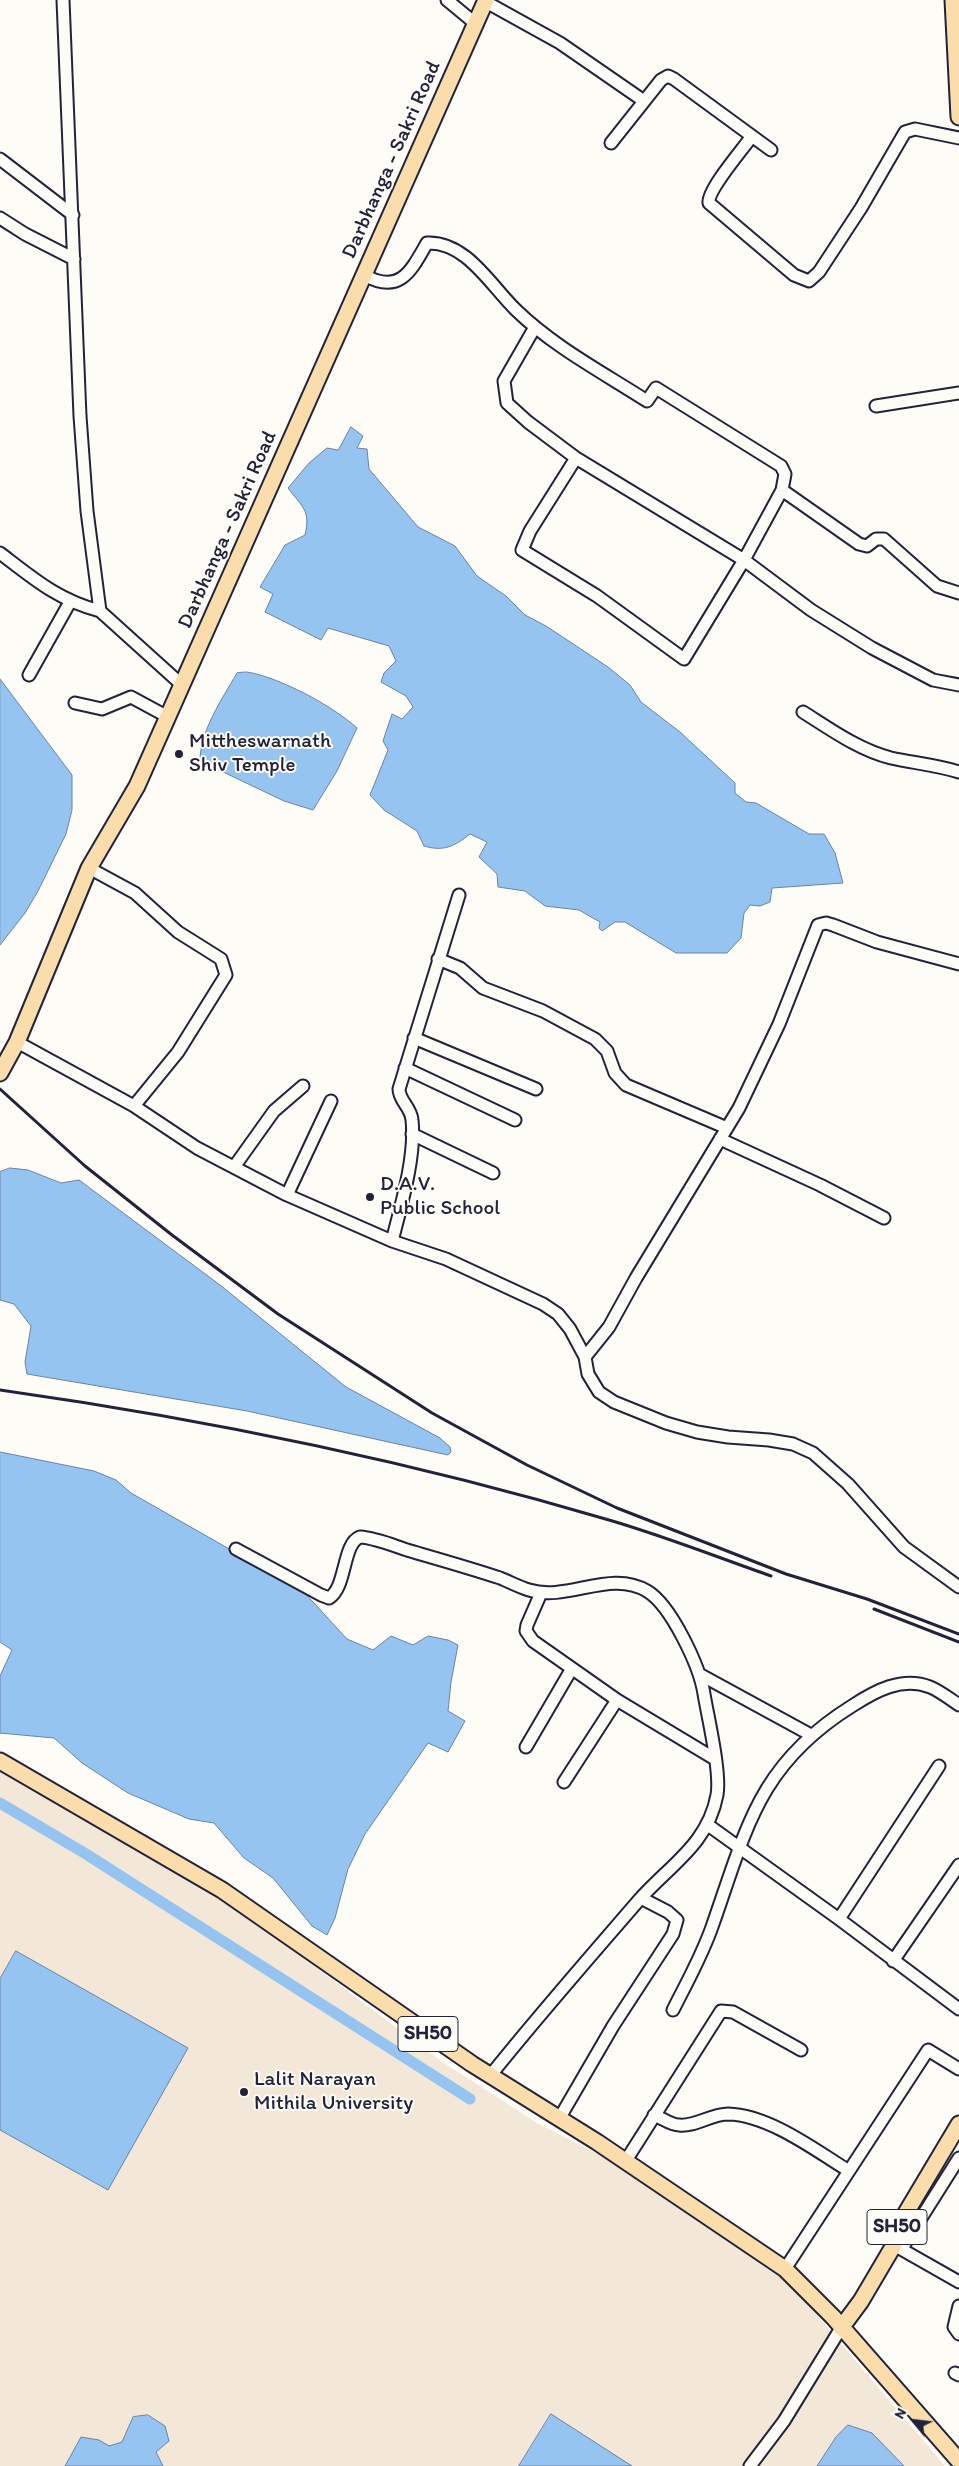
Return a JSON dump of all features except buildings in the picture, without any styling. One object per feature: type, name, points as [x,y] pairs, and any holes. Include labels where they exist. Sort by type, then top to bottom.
[{"type":"main road","points":[[954,0],[959,117]]},
{"type":"main road","name":"Darbhanga - Sakri Road","points":[[0,1073],[17,1042],[89,868],[137,786],[486,1]]},
{"type":"main road","name":"SH50","points":[[0,1761],[222,1890],[490,2076],[625,2162],[785,2269],[841,2328],[898,2247],[891,2238],[959,2124]]},
{"type":"main road","points":[[898,2247],[959,2141]]},
{"type":"main road","points":[[841,2328],[959,2462]]},
{"type":"street","points":[[63,0],[80,416],[87,511],[100,611]]},
{"type":"street","points":[[447,0],[476,24]]},
{"type":"street","points":[[486,1],[560,43],[644,101]]},
{"type":"street","points":[[611,143],[661,80],[671,77],[771,150]]},
{"type":"street","points":[[752,136],[714,189],[709,199],[710,203],[794,275],[809,281],[819,272],[861,208],[905,132],[915,129],[959,138]]},
{"type":"street","points":[[0,159],[72,215]]},
{"type":"street","points":[[0,218],[25,234],[74,259]]},
{"type":"street","points":[[364,275],[376,281],[390,283],[411,271],[427,243],[440,242],[474,264],[516,310],[556,344],[647,401],[656,388],[772,460],[784,470],[782,490],[744,560],[684,660],[597,596],[522,550],[530,531],[576,458]]},
{"type":"street","points":[[535,327],[504,381],[507,403],[576,458],[744,560],[811,610],[872,648],[933,680],[959,685]]},
{"type":"street","points":[[876,406],[959,393]]},
{"type":"street","points":[[782,490],[862,546],[867,546],[880,538],[887,541],[937,586],[959,593]]},
{"type":"street","points":[[0,553],[48,589],[70,602],[100,611],[182,685]]},
{"type":"street","points":[[29,675],[70,602]]},
{"type":"street","points":[[75,703],[102,709],[126,698],[131,698],[168,717]]},
{"type":"street","points":[[803,712],[876,753],[891,758],[938,765],[959,772]]},
{"type":"street","points":[[89,868],[135,893],[178,932],[220,959],[226,975],[178,1052],[134,1106]]},
{"type":"street","points":[[392,1242],[406,1189],[412,1134],[411,1113],[399,1094],[414,1038],[459,895]]},
{"type":"street","points":[[584,1358],[608,1327],[747,1094],[779,1024],[818,925],[826,923],[876,942],[959,964]]},
{"type":"street","points":[[438,959],[460,968],[483,988],[543,1011],[595,1039],[606,1051],[615,1073],[626,1085],[728,1128]]},
{"type":"street","points":[[414,1038],[536,1089]]},
{"type":"street","points":[[17,1042],[134,1106],[197,1148],[287,1195],[392,1242],[446,1260],[543,1304],[558,1314],[570,1329],[584,1358],[588,1374],[600,1392],[614,1402],[697,1432],[793,1444],[813,1453],[848,1484],[904,1547],[959,1587]]},
{"type":"street","points":[[405,1068],[515,1120]]},
{"type":"street","points":[[234,1167],[274,1111],[303,1086]]},
{"type":"street","points":[[287,1195],[331,1101]]},
{"type":"street","points":[[412,1134],[493,1173]]},
{"type":"street","points":[[720,1139],[820,1185],[884,1218]]},
{"type":"street","points":[[236,1549],[326,1597],[334,1593],[353,1542],[360,1537],[474,1570],[541,1593],[553,1594],[610,1584],[624,1584],[646,1590],[660,1603],[677,1627],[701,1675],[715,1759],[717,1793],[708,1825],[689,1851],[641,1898],[536,2018],[490,2076]]},
{"type":"street","points":[[541,1593],[529,1619],[526,1631],[533,1641],[571,1670],[617,1700],[715,1759]]},
{"type":"street","points":[[526,1747],[571,1670]]},
{"type":"street","points":[[701,1675],[811,1735]]},
{"type":"street","points":[[673,2010],[713,1925],[738,1847],[759,1800],[783,1764],[811,1735],[831,1719],[872,1693],[899,1684],[930,1687],[959,1705]]},
{"type":"street","points":[[564,1782],[617,1700]]},
{"type":"street","points":[[839,1918],[938,1766]]},
{"type":"street","points":[[708,1825],[839,1918],[893,1961],[959,2009]]},
{"type":"street","points":[[893,1961],[959,1865]]},
{"type":"street","points":[[559,2119],[613,2026],[674,1934],[676,1920],[673,1916],[641,1898]]},
{"type":"street","points":[[625,2162],[721,2011],[733,2012],[801,2050]]},
{"type":"street","points":[[785,2269],[928,2050],[959,2069]]},
{"type":"street","points":[[654,2115],[680,2126],[727,2114],[749,2118],[776,2128],[795,2138],[848,2171]]},
{"type":"street","points":[[959,2158],[898,2247],[959,2282]]},
{"type":"street","points":[[959,2306],[954,2327],[959,2334]]},
{"type":"street","points":[[750,2466],[784,2421],[841,2328]]},
{"type":"shaded area","name":"Lalit Narayan Mithila University","points":[[0,1770],[223,1898],[441,2061],[537,2123],[600,2155],[780,2272],[945,2466],[0,2466]]},
{"type":"water","points":[[351,427],[363,436],[357,448],[367,449],[369,469],[418,527],[455,546],[477,576],[506,596],[525,615],[546,626],[608,667],[630,685],[641,702],[680,732],[735,783],[735,793],[746,802],[756,803],[809,834],[824,834],[835,853],[843,883],[772,888],[770,902],[760,906],[750,905],[744,913],[741,938],[727,953],[676,953],[625,922],[615,922],[602,931],[599,928],[600,922],[579,910],[545,906],[525,891],[498,887],[497,874],[479,857],[487,842],[470,834],[449,847],[431,848],[424,846],[417,831],[384,810],[370,795],[388,750],[383,741],[392,714],[402,719],[413,707],[406,696],[381,682],[384,673],[396,661],[389,646],[328,628],[321,640],[265,612],[273,594],[260,587],[285,545],[305,535],[307,527],[306,514],[288,488],[309,463],[327,448],[338,450]]},
{"type":"water","points":[[247,672],[290,686],[320,702],[347,719],[357,728],[337,771],[313,810],[284,801],[200,761],[204,738],[219,704],[237,673]]},
{"type":"water","points":[[0,679],[72,775],[72,810],[66,834],[38,891],[25,913],[0,945]]},
{"type":"water","points":[[10,1168],[28,1170],[61,1183],[79,1180],[220,1285],[346,1387],[440,1438],[450,1447],[451,1452],[448,1455],[247,1411],[27,1374],[25,1362],[31,1326],[14,1304],[0,1300],[0,1172]]},
{"type":"water","points":[[0,1452],[94,1471],[116,1480],[131,1493],[303,1591],[347,1639],[373,1650],[391,1636],[413,1645],[428,1636],[448,1640],[458,1645],[448,1711],[465,1721],[448,1752],[428,1743],[365,1834],[348,1869],[335,1918],[327,1935],[312,1926],[273,1878],[244,1858],[214,1823],[189,1819],[128,1793],[82,1763],[54,1738],[0,1733],[0,1676],[12,1650],[0,1642]]},
{"type":"water","points":[[16,1951],[188,2048],[108,2190],[0,2130],[0,1979]]},
{"type":"water","points":[[551,2414],[632,2466],[519,2466]]},
{"type":"water","points":[[148,2415],[165,2426],[169,2441],[156,2452],[163,2466],[65,2466],[81,2437],[99,2440],[109,2446],[122,2442],[133,2417]]},
{"type":"water","points":[[848,2425],[872,2433],[904,2466],[817,2466],[836,2437]]},
{"type":"waterway","points":[[0,1803],[86,1854],[470,2099]]},
{"type":"railway","points":[[0,1089],[85,1166],[172,1235],[278,1314],[432,1413],[527,1465],[617,1508],[786,1574],[867,1599],[959,1634]]},
{"type":"railway","points":[[0,1390],[77,1401],[230,1428],[459,1479],[630,1526],[771,1576]]},
{"type":"railway","points":[[874,1609],[959,1642]]},
{"type":"place","name":"Mittheswarnath Shiv Temple","points":[[179,754]]},
{"type":"place","name":"D.A.V. Public School","points":[[370,1197]]},
{"type":"place","name":"Lalit Narayan Mithila University","points":[[244,2092]]}]
